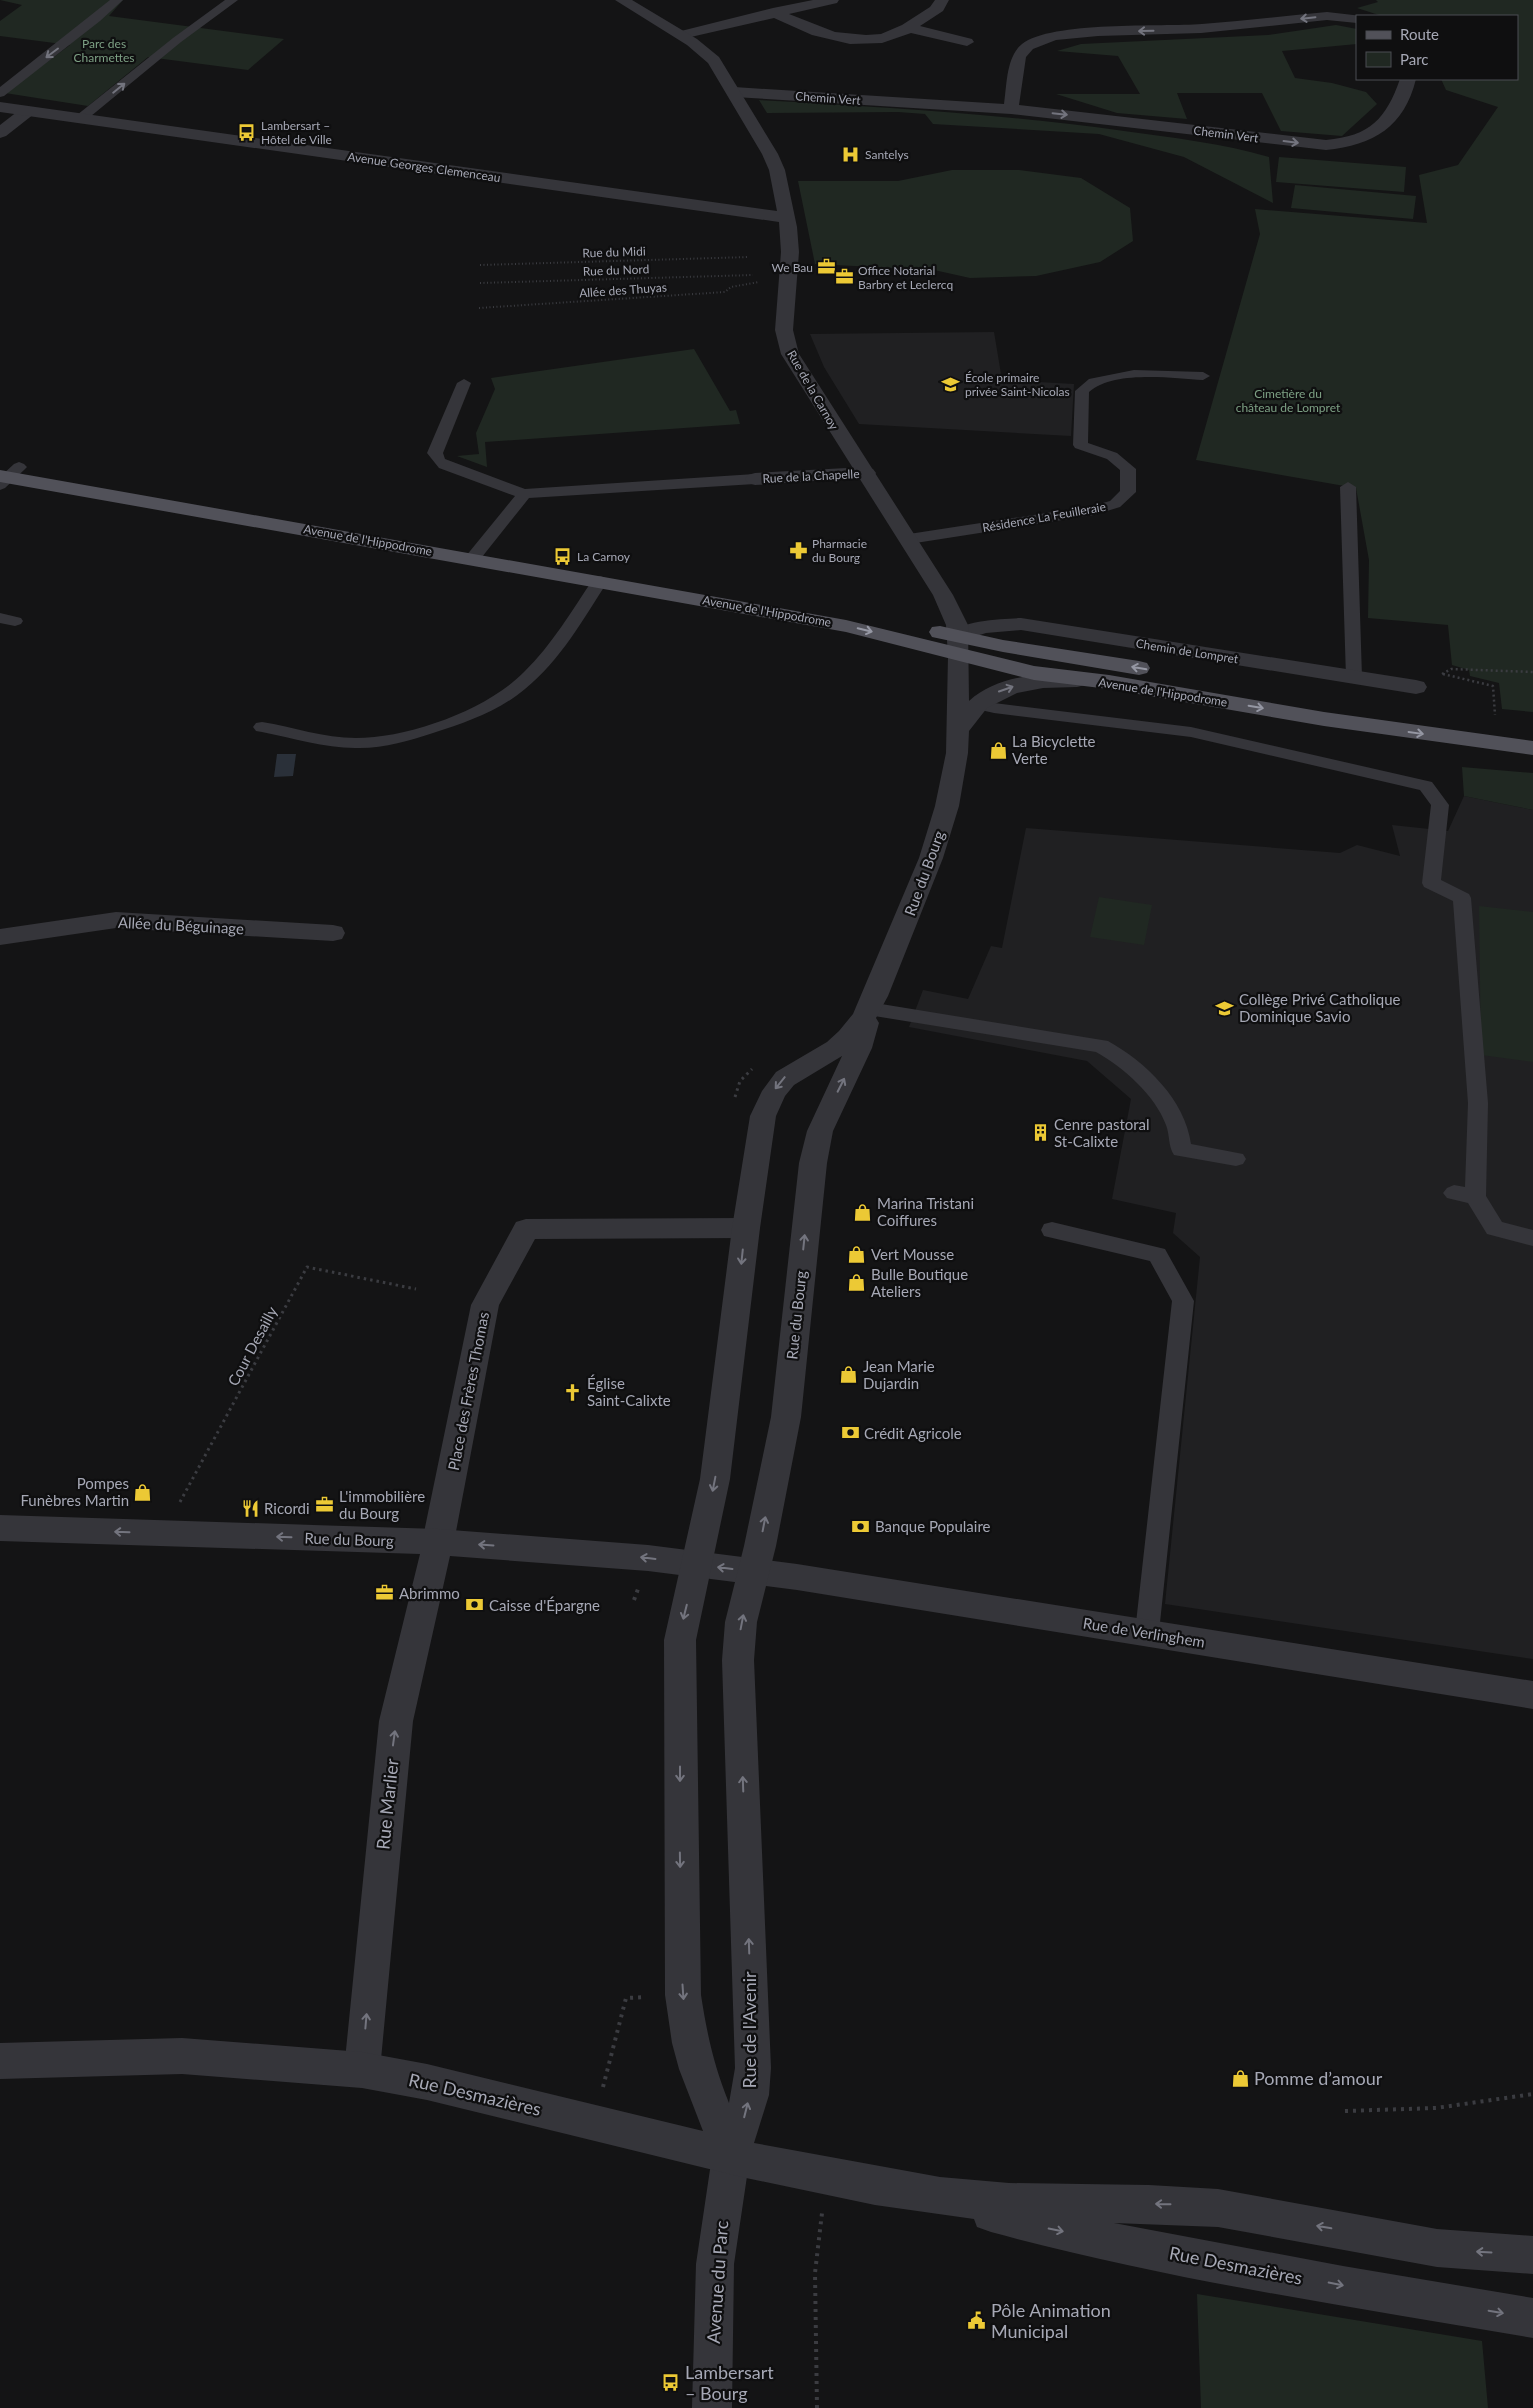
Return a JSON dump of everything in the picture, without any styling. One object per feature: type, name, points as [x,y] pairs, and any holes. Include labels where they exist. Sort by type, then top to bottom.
[{"type":"main road","name":"Avenue de l'Hippodrome","points":[[5,474],[476,553],[849,612],[959,646],[1034,673],[1324,719],[1533,748]]},
{"type":"main road","name":"Avenue de l'Hippodrome","points":[[476,553],[600,581],[959,646],[1003,646],[1233,685],[1495,725],[1533,729]]},
{"type":"street","name":"Rue de la Carnoy","points":[[622,0],[682,35],[714,60],[770,154],[777,170],[788,218],[790,252],[784,330],[788,349],[823,409],[909,539],[946,602],[957,625],[959,646]]},
{"type":"street","points":[[682,35],[773,12],[832,0]]},
{"type":"street","points":[[773,12],[804,28],[854,39],[890,37],[908,28],[938,8],[942,0]]},
{"type":"street","points":[[1011,109],[1019,56],[1028,46],[1052,36],[1090,32],[1201,30],[1327,16],[1356,19]]},
{"type":"street","points":[[908,28],[967,42]]},
{"type":"street","name":"Chemin Vert","points":[[734,92],[1011,109],[1307,144],[1344,144],[1377,128],[1395,114],[1403,100],[1408,80]]},
{"type":"street","name":"Avenue Georges Clemenceau","points":[[0,107],[788,218]]},
{"type":"street","points":[[0,133],[28,111]]},
{"type":"street","name":"Rue de la Chapelle","points":[[755,479],[866,473]]},
{"type":"street","name":"Chemin de Lompret","points":[[959,646],[983,626],[1021,624],[1416,687]]},
{"type":"street","name":"Rue du Bourg","points":[[0,1528],[438,1542],[612,1554],[754,1571],[790,1394],[813,1162],[820,1131],[859,1048],[869,1009],[937,842],[952,781],[958,731],[959,646]]},
{"type":"street","name":"Rue du Bourg","points":[[958,731],[963,720],[978,704],[998,692],[1024,683],[1052,680],[1087,680]]},
{"type":"street","name":"Allée du Béguinage","points":[[0,937],[116,920],[333,933]]},
{"type":"street","name":"Rue du Bourg","points":[[697,1564],[703,1541],[721,1436],[760,1130],[770,1099],[783,1078],[836,1048],[846,1039],[869,1009]]},
{"type":"street","name":"Place des Frères Thomas","points":[[438,1542],[485,1305],[526,1229],[746,1228]]},
{"type":"street","name":"Rue Marlier","points":[[362,2070],[390,1766],[396,1721],[438,1542]]},
{"type":"street","points":[[697,1564],[683,1622],[679,1654],[683,1995],[690,2043],[697,2069],[731,2156]]},
{"type":"street","name":"Rue de Verlinghem","points":[[754,1571],[1147,1632],[1533,1695]]},
{"type":"street","name":"Rue de l'Avenir","points":[[731,2156],[750,2095],[753,2068],[738,1660],[742,1622],[754,1571]]},
{"type":"street","name":"Rue Desmazières","points":[[0,2061],[182,2056],[362,2070],[446,2086],[827,2178],[942,2197],[1025,2203],[1218,2208],[1437,2248],[1533,2255]]},
{"type":"street","name":"Avenue du Parc","points":[[712,2408],[715,2264],[731,2156]]},
{"type":"street","name":"Rue Desmazières","points":[[942,2197],[1043,2227],[1121,2244],[1343,2286],[1533,2318]]},
{"type":"lane","points":[[0,93],[67,42],[117,0]]},
{"type":"lane","points":[[81,118],[232,0]]},
{"type":"lane","name":"Résidence La Feuilleraie","points":[[909,539],[1085,511],[1115,504],[1128,492],[1128,469],[1112,456],[1080,445],[1082,391],[1093,382],[1114,377],[1155,374],[1203,376]]},
{"type":"lane","points":[[464,384],[435,453],[439,461],[444,465],[524,494],[755,479]]},
{"type":"lane","points":[[1348,486],[1354,677]]},
{"type":"lane","points":[[476,553],[524,494]]},
{"type":"lane","points":[[262,727],[354,743],[370,742],[418,732],[473,711],[512,691],[531,674],[580,612],[600,581]]},
{"type":"lane","points":[[978,704],[994,708],[1191,732],[1426,786],[1440,805],[1431,883],[1462,898],[1478,1103],[1475,1196],[1495,1228],[1533,1238]]},
{"type":"lane","points":[[869,1009],[1101,1046],[1120,1058],[1165,1104],[1176,1124],[1181,1150],[1236,1159]]},
{"type":"lane","points":[[1454,1193],[1475,1196]]},
{"type":"lane","points":[[1052,1230],[1157,1255],[1183,1301],[1147,1632]]},
{"type":"path","points":[[67,42],[161,54]]},
{"type":"path","name":"Rue du Midi","points":[[480,265],[749,257]]},
{"type":"path","name":"Rue du Nord","points":[[480,284],[753,275]]},
{"type":"path","name":"Allée des Thuyas","points":[[479,308],[725,292],[732,288],[767,280]]},
{"type":"path","points":[[1416,687],[1450,669],[1533,672]]},
{"type":"path","points":[[1442,674],[1493,686],[1495,725]]},
{"type":"path","name":"Cour Desailly","points":[[163,1533],[307,1267],[416,1289]]},
{"type":"path","points":[[1345,2110],[1436,2108],[1533,2094]]},
{"type":"path","points":[[817,2408],[815,2272],[827,2178]]},
{"type":"shaded area","name":"École primaire privée Saint-Nicolas","points":[[994,332],[1002,380],[1074,384],[1071,436],[859,424],[824,367],[810,334]]},
{"type":"shaded area","points":[[277,754],[296,754],[293,776],[274,777]]},
{"type":"shaded area","points":[[1464,796],[1533,810],[1533,1659],[1165,1604],[1200,1257],[1173,1233],[1176,1213],[1112,1199],[1131,1099],[1087,1061],[909,1027],[923,990],[968,999],[991,946],[1002,948],[1026,828],[1340,853],[1357,845],[1400,856],[1392,825],[1448,831]]},
{"type":"green space","name":"Parc des Charmettes","points":[[0,0],[123,0],[109,16],[284,39],[248,70],[148,57],[88,106],[5,93],[70,45],[0,36],[0,21],[22,5]]},
{"type":"green space","name":"Cimetière du château de Lompret","points":[[1376,0],[1533,0],[1533,712],[1502,709],[1499,683],[1470,676],[1469,670],[1452,665],[1448,625],[1368,618],[1369,560],[1356,488],[1196,460],[1260,234],[1255,209],[1427,223],[1419,175],[1458,165],[1498,107],[1446,90],[1441,80],[1518,80],[1518,15],[1379,15],[1357,8],[1378,2]]},
{"type":"green space","points":[[1336,25],[1356,29],[1356,44],[1282,51],[1295,78],[1332,83],[1366,92],[1377,104],[1342,136],[1281,131],[1262,93],[1177,93],[1187,119],[1117,113],[1056,94],[1140,94],[1118,56],[1057,51],[1081,44],[1268,35]]},
{"type":"green space","points":[[759,100],[896,108],[1033,120],[1197,141],[1233,148],[1269,157],[1273,203],[1184,157],[1099,134],[933,124],[925,114],[898,112],[767,113]]},
{"type":"green space","points":[[1279,157],[1406,167],[1404,192],[1276,182]]},
{"type":"green space","points":[[952,170],[1019,170],[1081,178],[1130,208],[1133,241],[1100,262],[1036,276],[970,278],[934,270],[815,264],[798,181],[898,181]]},
{"type":"green space","points":[[1295,185],[1416,196],[1413,219],[1291,208]]},
{"type":"green space","points":[[694,349],[730,411],[736,410],[740,424],[485,442],[487,467],[457,456],[479,454],[476,433],[495,389],[491,378]]},
{"type":"green space","points":[[1462,767],[1533,773],[1533,810],[1464,796]]},
{"type":"green space","points":[[1099,897],[1152,905],[1144,945],[1090,937]]},
{"type":"green space","points":[[1479,906],[1533,912],[1533,1062],[1481,1055]]},
{"type":"green space","points":[[1197,2294],[1482,2341],[1488,2408],[1201,2408]]},
{"type":"place","name":"Lambersart – Hôtel de Ville","points":[[247,132]]},
{"type":"place","name":"Santelys","points":[[851,154]]},
{"type":"place","name":"We Bau","points":[[827,267]]},
{"type":"place","name":"Office Notarial Barbry et Leclercq","points":[[844,277]]},
{"type":"place","name":"École primaire privée Saint-Nicolas","points":[[951,384]]},
{"type":"place","name":"Pharmacie du Bourg","points":[[798,550]]},
{"type":"place","name":"La Carnoy","points":[[563,556]]},
{"type":"place","name":"La Bicyclette Verte","points":[[998,750]]},
{"type":"place","name":"Collège Privé Catholique Dominique Savio","points":[[1225,1008]]},
{"type":"place","name":"Cenre pastoral St-Calixte","points":[[1040,1133]]},
{"type":"place","name":"Marina Tristani Coiffures","points":[[863,1212]]},
{"type":"place","name":"Vert Mousse","points":[[857,1254]]},
{"type":"place","name":"Bulle Boutique Ateliers","points":[[857,1283]]},
{"type":"place","name":"Jean Marie Dujardin","points":[[849,1375]]},
{"type":"place","name":"Église Saint-Calixte","points":[[573,1392]]},
{"type":"place","name":"Crédit Agricole","points":[[850,1433]]},
{"type":"place","name":"Pompes Funèbres Martin","points":[[143,1492]]},
{"type":"place","name":"L'immobilière du Bourg","points":[[325,1505]]},
{"type":"place","name":"Ricordi","points":[[250,1508]]},
{"type":"place","name":"Banque Populaire","points":[[861,1526]]},
{"type":"place","name":"Abrimmo","points":[[385,1593]]},
{"type":"place","name":"Caisse d'Épargne","points":[[475,1605]]},
{"type":"place","name":"Pomme d’amour","points":[[1240,2078]]},
{"type":"place","name":"Pôle Animation Municipal","points":[[977,2320]]},
{"type":"place","name":"Lambersart – Bourg","points":[[671,2382]]}]
